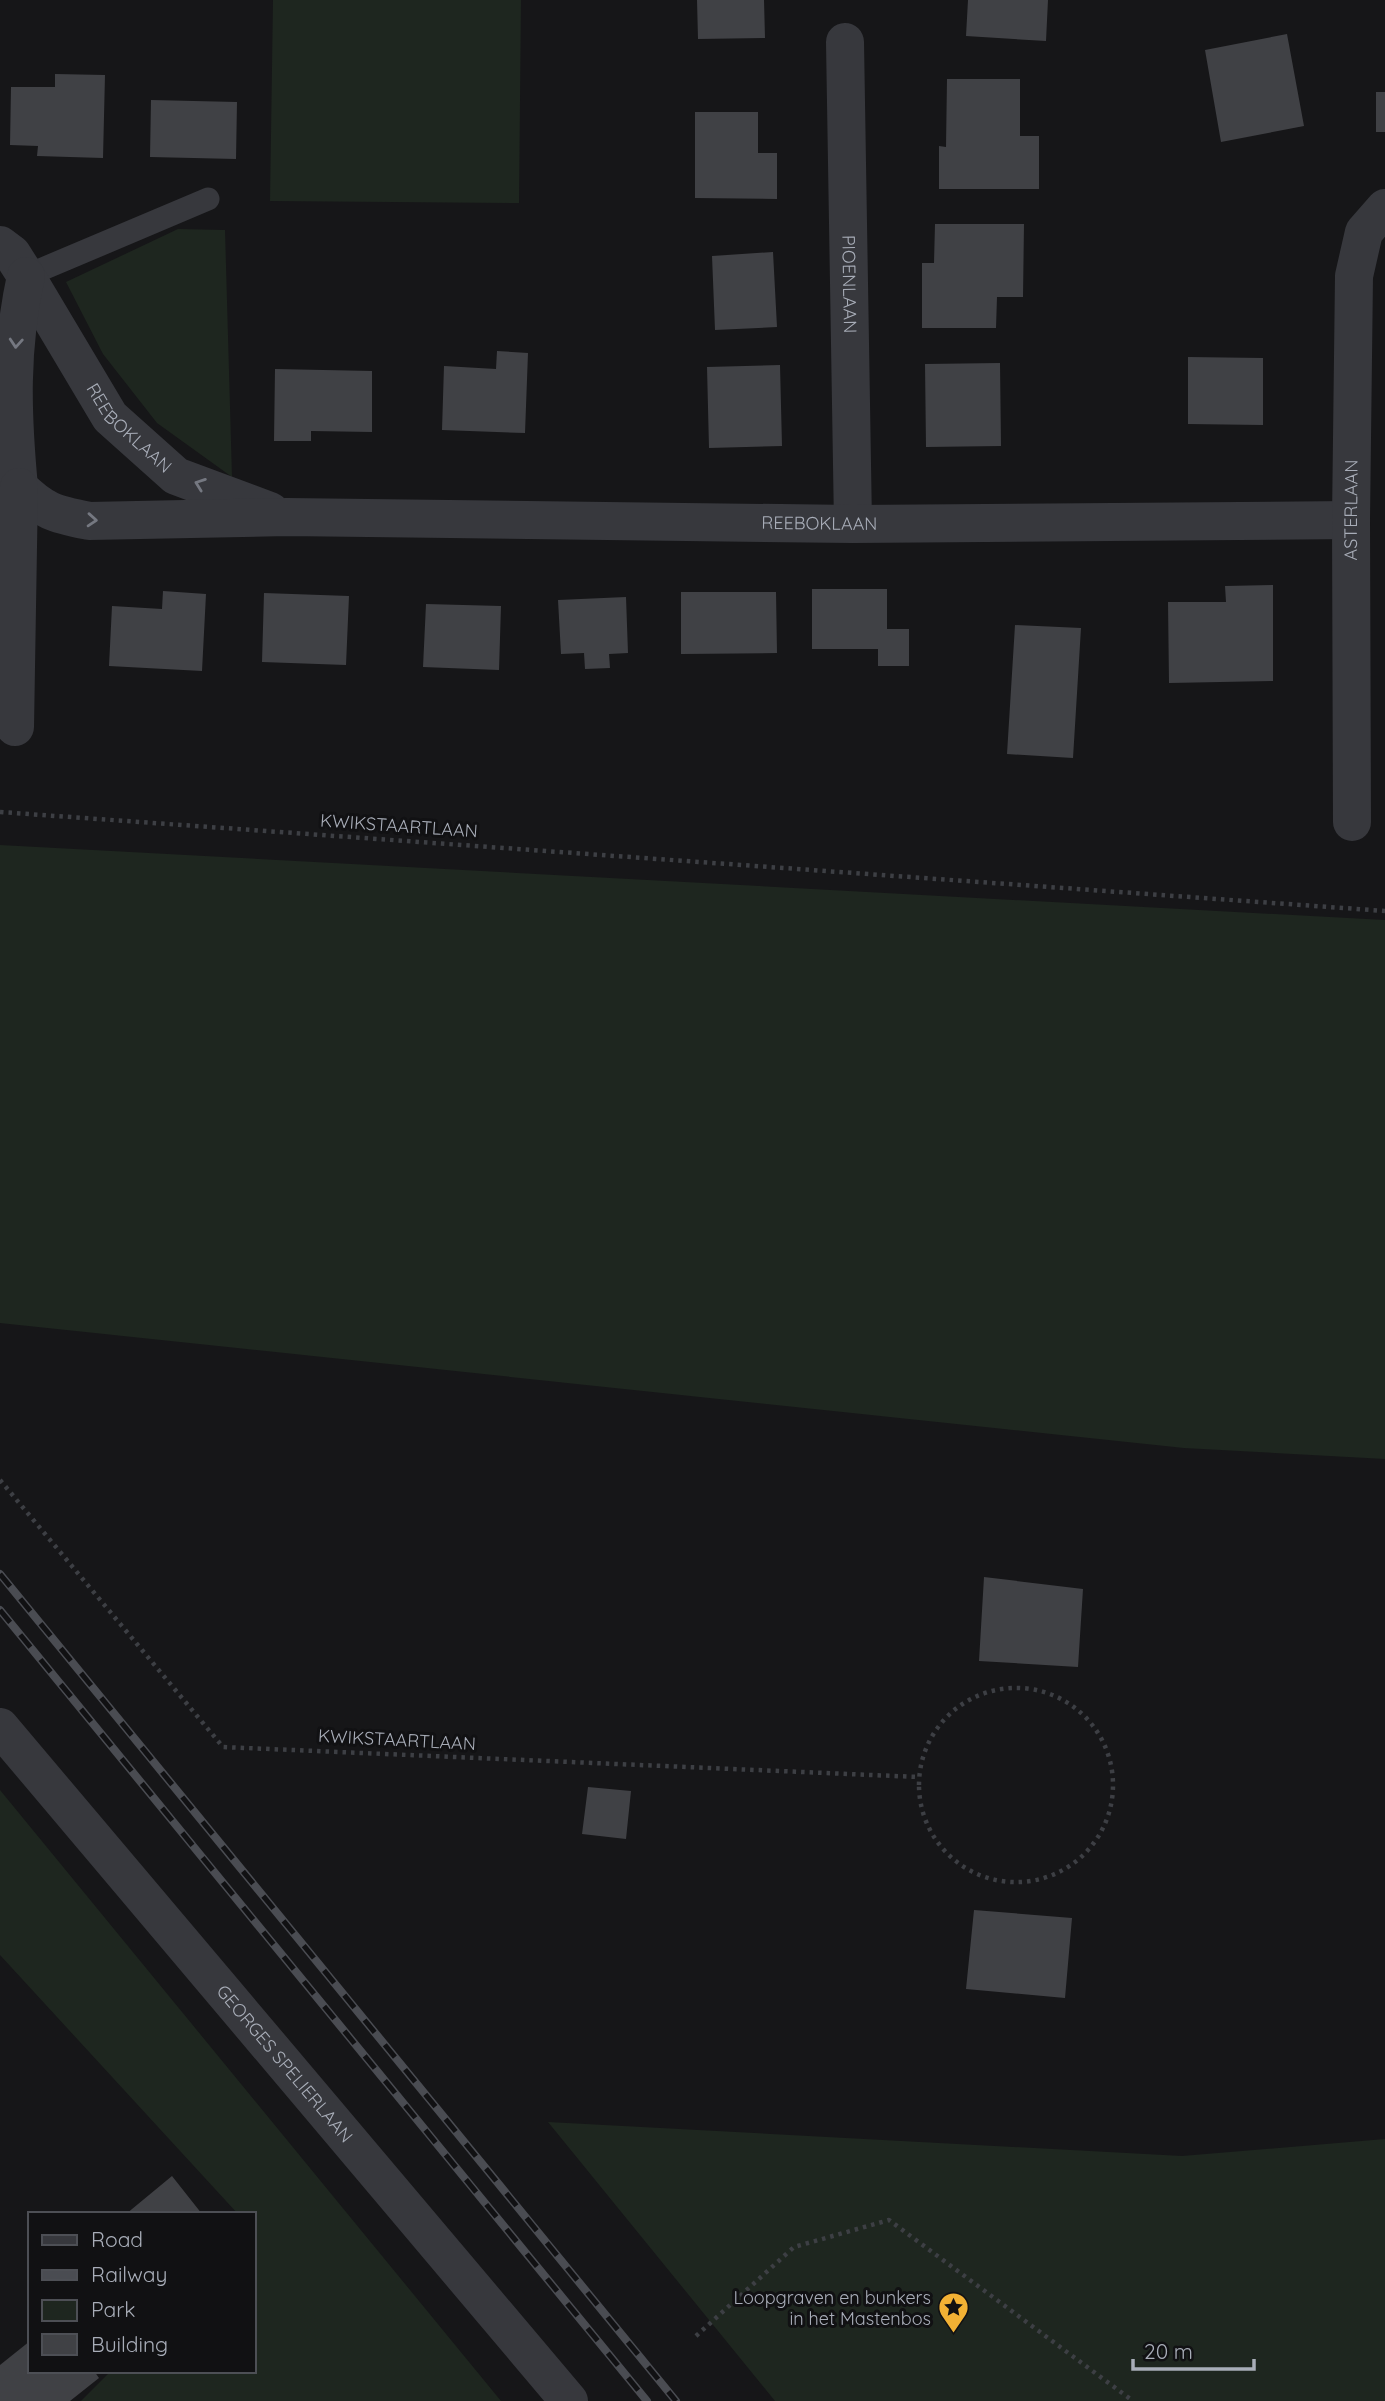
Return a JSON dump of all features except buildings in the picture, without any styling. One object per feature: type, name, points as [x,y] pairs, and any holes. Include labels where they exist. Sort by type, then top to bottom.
[{"type":"street","name":"PIOENLAAN","points":[[845,42],[853,524]]},
{"type":"street","name":"ASTERLAAN","points":[[1352,822],[1351,520],[1354,276],[1364,232],[1385,208]]},
{"type":"street","name":"REEBOKLAAN","points":[[0,245],[12,254],[110,417],[176,475],[287,517]]},
{"type":"street","points":[[15,727],[19,487],[12,399],[18,315],[26,276]]},
{"type":"street","name":"REEBOKLAAN","points":[[19,487],[36,504],[57,515],[89,521],[287,517],[853,524],[1351,520]]},
{"type":"street","name":"GEORGES SPELIERLAAN","points":[[0,1727],[569,2401]]},
{"type":"lane","points":[[26,276],[208,199]]},
{"type":"path","name":"KWIKSTAARTLAAN","points":[[0,811],[1385,912]]},
{"type":"path","name":"KWIKSTAARTLAAN","points":[[0,1480],[223,1747],[918,1777]]},
{"type":"path","points":[[1027,1687],[1058,1696],[1084,1713],[1103,1738],[1113,1768],[1113,1799],[1103,1831],[1082,1858],[1054,1876],[1022,1884],[988,1880],[959,1865],[935,1841],[921,1811],[918,1777],[926,1747],[943,1720],[967,1700],[996,1689],[1027,1687]]},
{"type":"path","points":[[696,2336],[794,2247],[889,2220],[1133,2401]]},
{"type":"green space","points":[[273,0],[521,0],[519,203],[270,201]]},
{"type":"green space","points":[[178,229],[225,230],[232,477],[157,423],[103,354],[66,282]]},
{"type":"green space","points":[[0,845],[1385,920],[1385,1459],[1184,1448],[0,1323]]},
{"type":"green space","points":[[0,1790],[501,2401],[81,2401],[109,2373],[256,2373],[256,2212],[236,2212],[0,1955]]},
{"type":"green space","points":[[548,2122],[1182,2156],[1385,2139],[1385,2401],[775,2401]]},
{"type":"railway","points":[[0,1574],[676,2401]]},
{"type":"railway","points":[[0,1610],[647,2401]]},
{"type":"place","name":"Loopgraven en bunkers in het Mastenbos","points":[[954,2335]]}]
